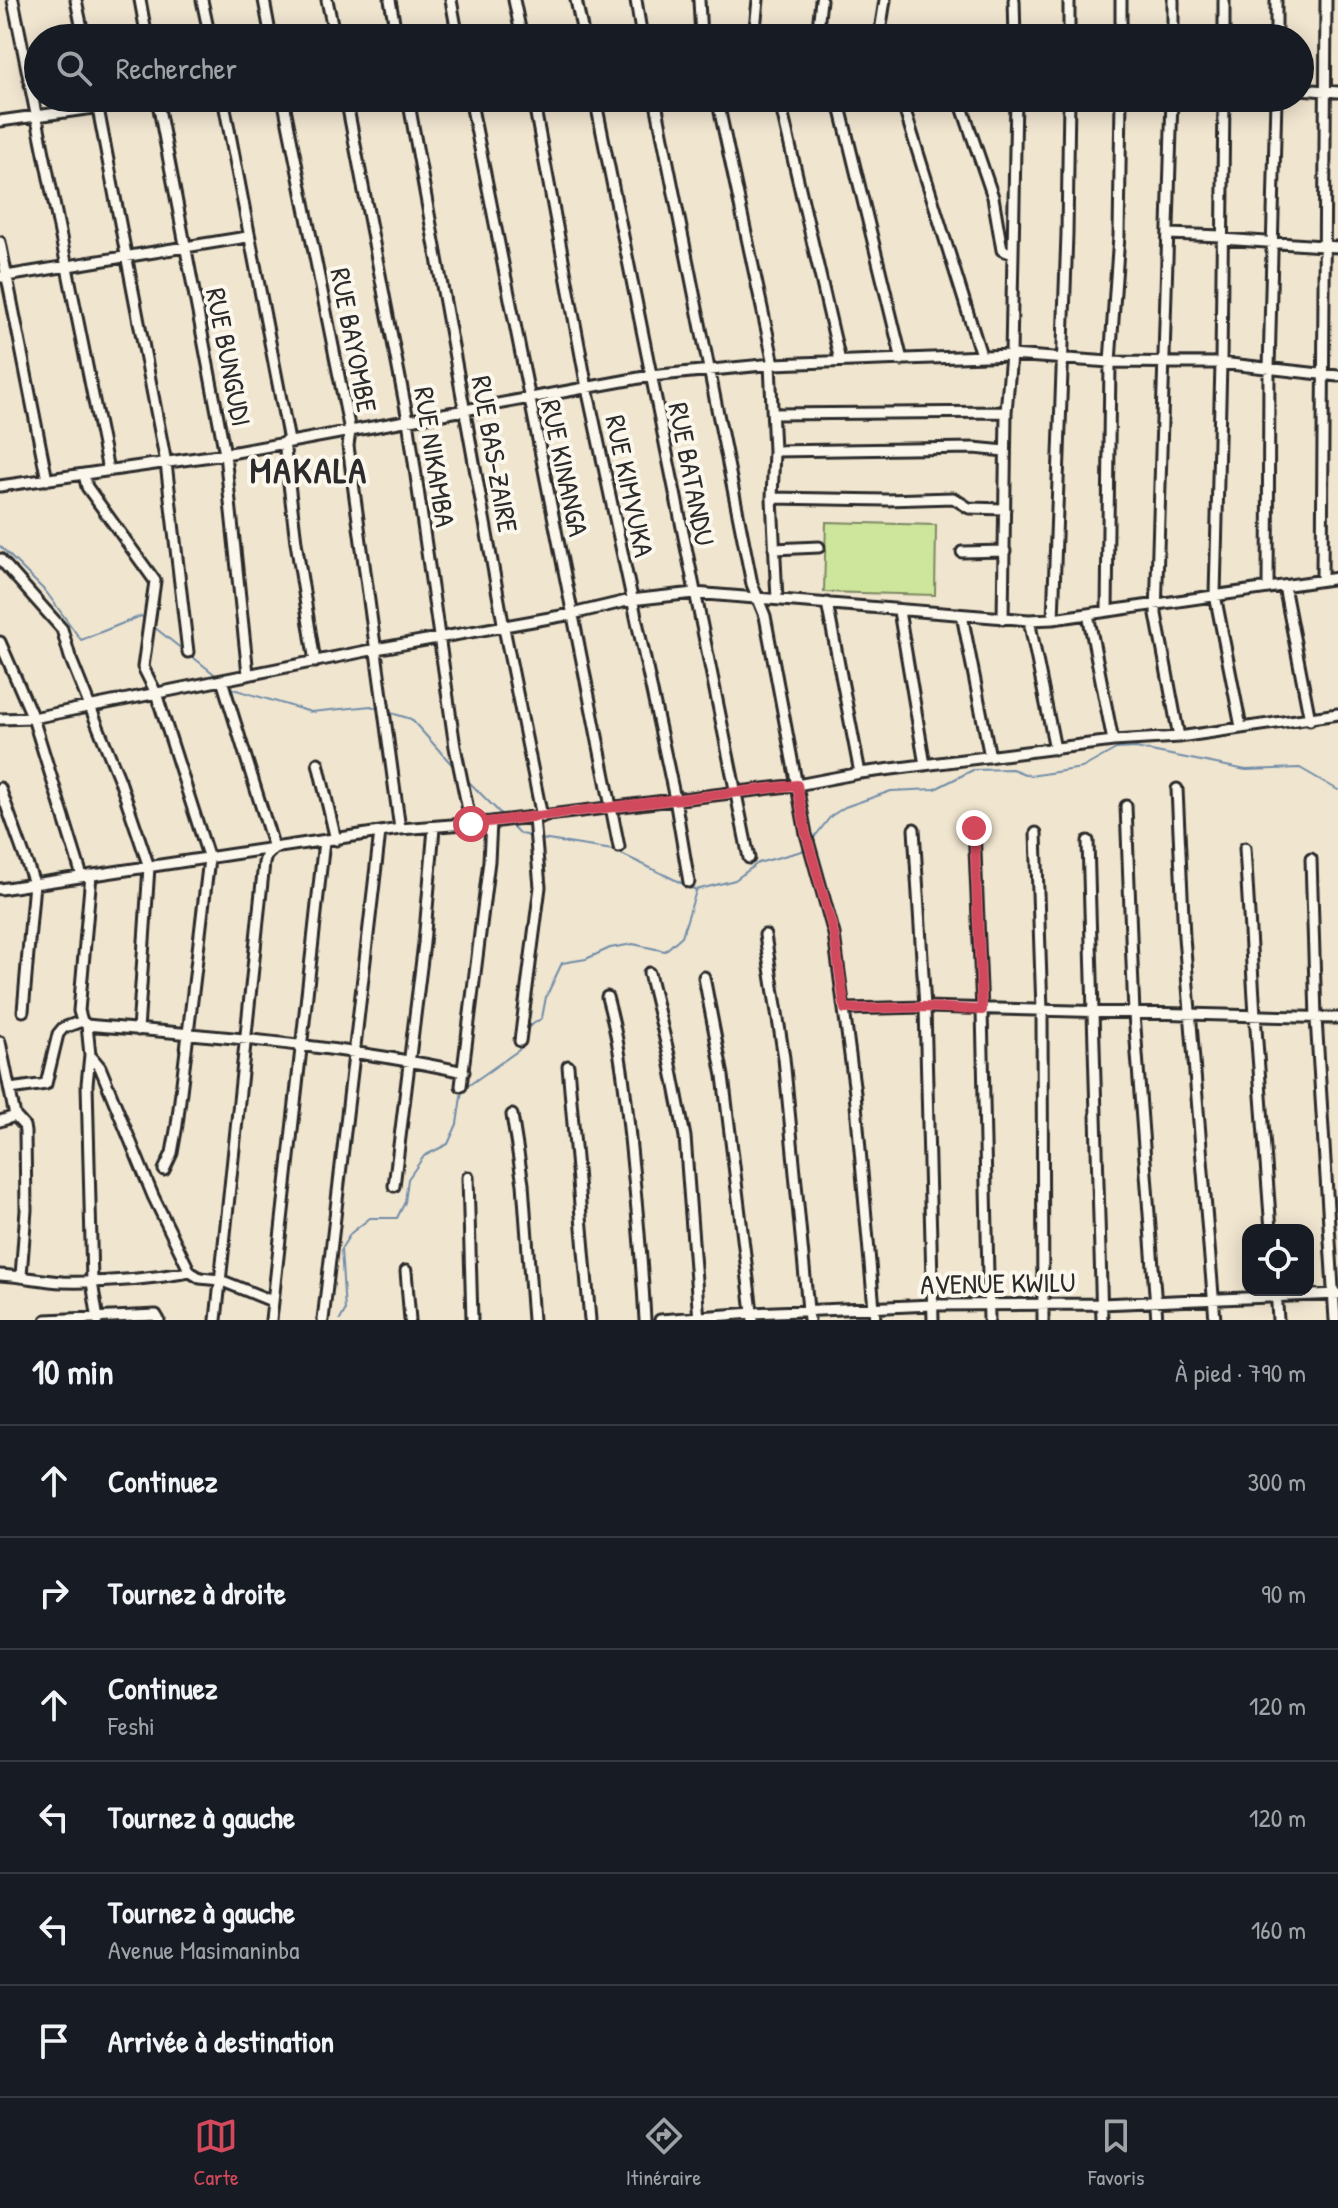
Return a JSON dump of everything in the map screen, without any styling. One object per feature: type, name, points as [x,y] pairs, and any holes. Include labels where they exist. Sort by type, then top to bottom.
[{"type":"street","points":[[13,0],[24,55]]},
{"type":"street","points":[[76,0],[81,24]]},
{"type":"street","points":[[140,0],[144,24]]},
{"type":"street","points":[[202,0],[207,24]]},
{"type":"street","points":[[264,0],[268,24]]},
{"type":"street","points":[[327,0],[332,24]]},
{"type":"street","points":[[390,0],[394,24]]},
{"type":"street","points":[[451,0],[455,24]]},
{"type":"street","points":[[514,0],[519,24]]},
{"type":"street","points":[[576,0],[581,24]]},
{"type":"street","points":[[636,0],[640,24]]},
{"type":"street","points":[[699,0],[700,24]]},
{"type":"street","points":[[755,24],[758,0]]},
{"type":"street","points":[[818,24],[821,0]]},
{"type":"street","points":[[881,24],[885,0]]},
{"type":"street","points":[[1014,0],[1015,24]]},
{"type":"street","points":[[1069,0],[1069,24]]},
{"type":"street","points":[[1121,0],[1121,24]]},
{"type":"street","points":[[1173,0],[1173,24]]},
{"type":"street","points":[[1224,0],[1224,24]]},
{"type":"street","points":[[1276,0],[1276,24]]},
{"type":"street","points":[[1322,580],[1326,0]]},
{"type":"street","points":[[1314,90],[1338,92]]},
{"type":"street","points":[[35,112],[108,470]]},
{"type":"street","points":[[0,121],[55,112]]},
{"type":"street","points":[[99,112],[166,463],[188,652]]},
{"type":"street","name":"RUE BUNGUDI","points":[[162,112],[225,454],[248,674]]},
{"type":"street","points":[[225,112],[286,441],[296,542],[315,662]]},
{"type":"street","name":"RUE BAYOMBE","points":[[286,112],[350,431],[348,446],[400,829]]},
{"type":"street","name":"RUE NIKAMBA","points":[[349,112],[408,420],[455,747],[471,824]]},
{"type":"street","name":"RUE BAS-ZAIRE","points":[[411,112],[538,817],[540,887],[520,1041]]},
{"type":"street","name":"RUE KINANGA","points":[[473,112],[619,847]]},
{"type":"street","name":"RUE KIMVUKA","points":[[536,112],[587,388],[675,799],[689,882]]},
{"type":"street","name":"RUE BATANDU","points":[[598,112],[749,858]]},
{"type":"street","points":[[658,112],[752,584],[765,616],[806,834],[834,934],[864,1179],[875,1320]]},
{"type":"street","points":[[720,112],[772,364],[772,498],[777,599]]},
{"type":"street","points":[[782,112],[840,361]]},
{"type":"street","points":[[841,112],[902,360]]},
{"type":"street","points":[[905,112],[981,355]]},
{"type":"street","points":[[964,112],[993,197],[1002,250],[1013,254]]},
{"type":"street","points":[[1003,619],[1016,112]]},
{"type":"street","points":[[1053,619],[1069,112]]},
{"type":"street","points":[[1107,611],[1110,362],[1119,236],[1121,112]]},
{"type":"street","points":[[1172,112],[1157,623],[1179,737]]},
{"type":"street","points":[[1224,112],[1215,595],[1241,727]]},
{"type":"street","points":[[1268,588],[1269,369],[1276,112]]},
{"type":"street","points":[[1168,234],[1338,247]]},
{"type":"street","points":[[3,277],[66,264],[247,237]]},
{"type":"street","points":[[0,242],[3,277],[47,480]]},
{"type":"street","points":[[3,488],[225,454],[650,376],[772,364],[1011,355],[1110,362],[1221,363],[1338,376]]},
{"type":"street","points":[[773,414],[1006,412]]},
{"type":"street","points":[[774,451],[974,448],[1005,451]]},
{"type":"street","points":[[84,475],[87,487],[155,581],[143,667],[156,693],[209,859],[177,1125],[172,1153],[164,1170]]},
{"type":"street","points":[[772,498],[953,498],[969,508],[1005,509]]},
{"type":"street","points":[[774,549],[819,547]]},
{"type":"street","points":[[962,552],[1005,551]]},
{"type":"street","points":[[0,559],[62,629],[149,867],[138,1030]]},
{"type":"street","points":[[0,719],[33,718],[376,649],[504,628],[631,600],[694,593],[1029,620],[1338,578]]},
{"type":"street","points":[[1284,586],[1310,720]]},
{"type":"street","points":[[827,603],[860,773]]},
{"type":"street","points":[[899,611],[925,765]]},
{"type":"street","points":[[1088,614],[1113,741]]},
{"type":"street","points":[[962,615],[990,757]]},
{"type":"street","points":[[1029,620],[1055,749]]},
{"type":"street","points":[[0,642],[33,718],[87,876],[79,1011],[90,1055],[87,1084],[92,1282],[97,1319]]},
{"type":"street","points":[[222,680],[274,848]]},
{"type":"street","points":[[0,889],[400,829],[538,817],[797,785],[860,773],[1113,741],[1179,737],[1338,714]]},
{"type":"street","points":[[318,763],[336,840]]},
{"type":"street","points":[[0,788],[34,883],[23,1011]]},
{"type":"street","points":[[1177,789],[1190,1014],[1215,1320]]},
{"type":"street","points":[[1126,806],[1134,1014],[1157,1320]]},
{"type":"street","points":[[461,1086],[489,861],[491,822]]},
{"type":"street","points":[[394,1186],[424,943],[434,828]]},
{"type":"street","points":[[974,828],[982,1010],[989,1320]]},
{"type":"street","points":[[914,829],[925,1007],[933,1320]]},
{"type":"street","points":[[323,1320],[380,832]]},
{"type":"street","points":[[1036,833],[1042,1011],[1043,1320]]},
{"type":"street","points":[[271,1320],[324,841]]},
{"type":"street","points":[[1088,841],[1102,1320]]},
{"type":"street","points":[[216,1320],[264,863],[274,848]]},
{"type":"street","points":[[1245,848],[1271,1224]]},
{"type":"street","points":[[1311,859],[1316,1018],[1336,1294],[1335,1320]]},
{"type":"street","points":[[765,935],[784,1058],[809,1315]]},
{"type":"street","points":[[649,973],[685,1137],[698,1319]]},
{"type":"street","points":[[704,977],[723,1076],[753,1316]]},
{"type":"street","points":[[607,997],[619,1042],[624,1079],[645,1320]]},
{"type":"street","points":[[845,1009],[925,1007],[1338,1018]]},
{"type":"street","points":[[10,1089],[46,1084],[58,1034],[63,1028],[84,1023],[187,1032],[409,1060],[464,1072]]},
{"type":"street","points":[[0,1042],[15,1116],[24,1126],[26,1210],[21,1276]]},
{"type":"street","points":[[90,1055],[100,1067],[153,1196],[190,1272],[200,1278],[220,1280],[272,1301]]},
{"type":"street","points":[[568,1066],[590,1320]]},
{"type":"street","points":[[512,1115],[523,1184],[533,1320]]},
{"type":"street","points":[[0,1121],[15,1116]]},
{"type":"street","points":[[468,1177],[472,1320]]},
{"type":"street","points":[[406,1271],[410,1320]]},
{"type":"street","points":[[0,1275],[59,1282],[92,1282],[190,1272]]},
{"type":"street","name":"AVENUE KWILU","points":[[1314,1294],[1336,1294]]},
{"type":"street","name":"AVENUE KWILU","points":[[660,1320],[809,1315],[874,1307],[1101,1304],[1249,1296]]},
{"type":"street","points":[[1276,1296],[1278,1320]]},
{"type":"street","points":[[46,1320],[156,1315],[159,1320]]},
{"type":"green space","points":[[826,522],[936,525],[935,595],[824,592]]},
{"type":"waterway","points":[[0,546],[47,593],[81,640],[141,616],[146,620]]},
{"type":"waterway","points":[[154,627],[183,650]]},
{"type":"waterway","points":[[189,654],[218,677]]},
{"type":"waterway","points":[[226,683],[233,689],[311,712],[371,706],[378,709]]},
{"type":"waterway","points":[[388,712],[411,719],[455,768]]},
{"type":"waterway","points":[[813,839],[831,816],[845,807],[891,791],[935,789],[973,770],[1012,769],[1030,776],[1082,768],[1116,749],[1136,748],[1246,770],[1300,768],[1338,790]]},
{"type":"waterway","points":[[465,778],[503,816]]},
{"type":"waterway","points":[[510,824],[520,834],[531,836]]},
{"type":"waterway","points":[[541,839],[613,850],[696,890],[735,880],[758,863],[802,851],[806,847]]},
{"type":"waterway","points":[[524,1030],[542,1018],[546,997],[562,963],[633,944],[665,951],[682,936],[696,891]]},
{"type":"waterway","points":[[340,1320],[345,1311],[341,1249],[351,1233],[370,1218],[397,1218],[405,1202],[408,1179],[424,1156],[448,1144],[457,1124],[462,1090],[519,1050],[521,1044]]},
{"type":"district","name":"MAKALA","points":[[309,470]]},
{"type":"route","points":[[471,824],[797,785],[806,834],[834,934],[845,1009],[925,1007],[982,1010],[974,828]]}]
